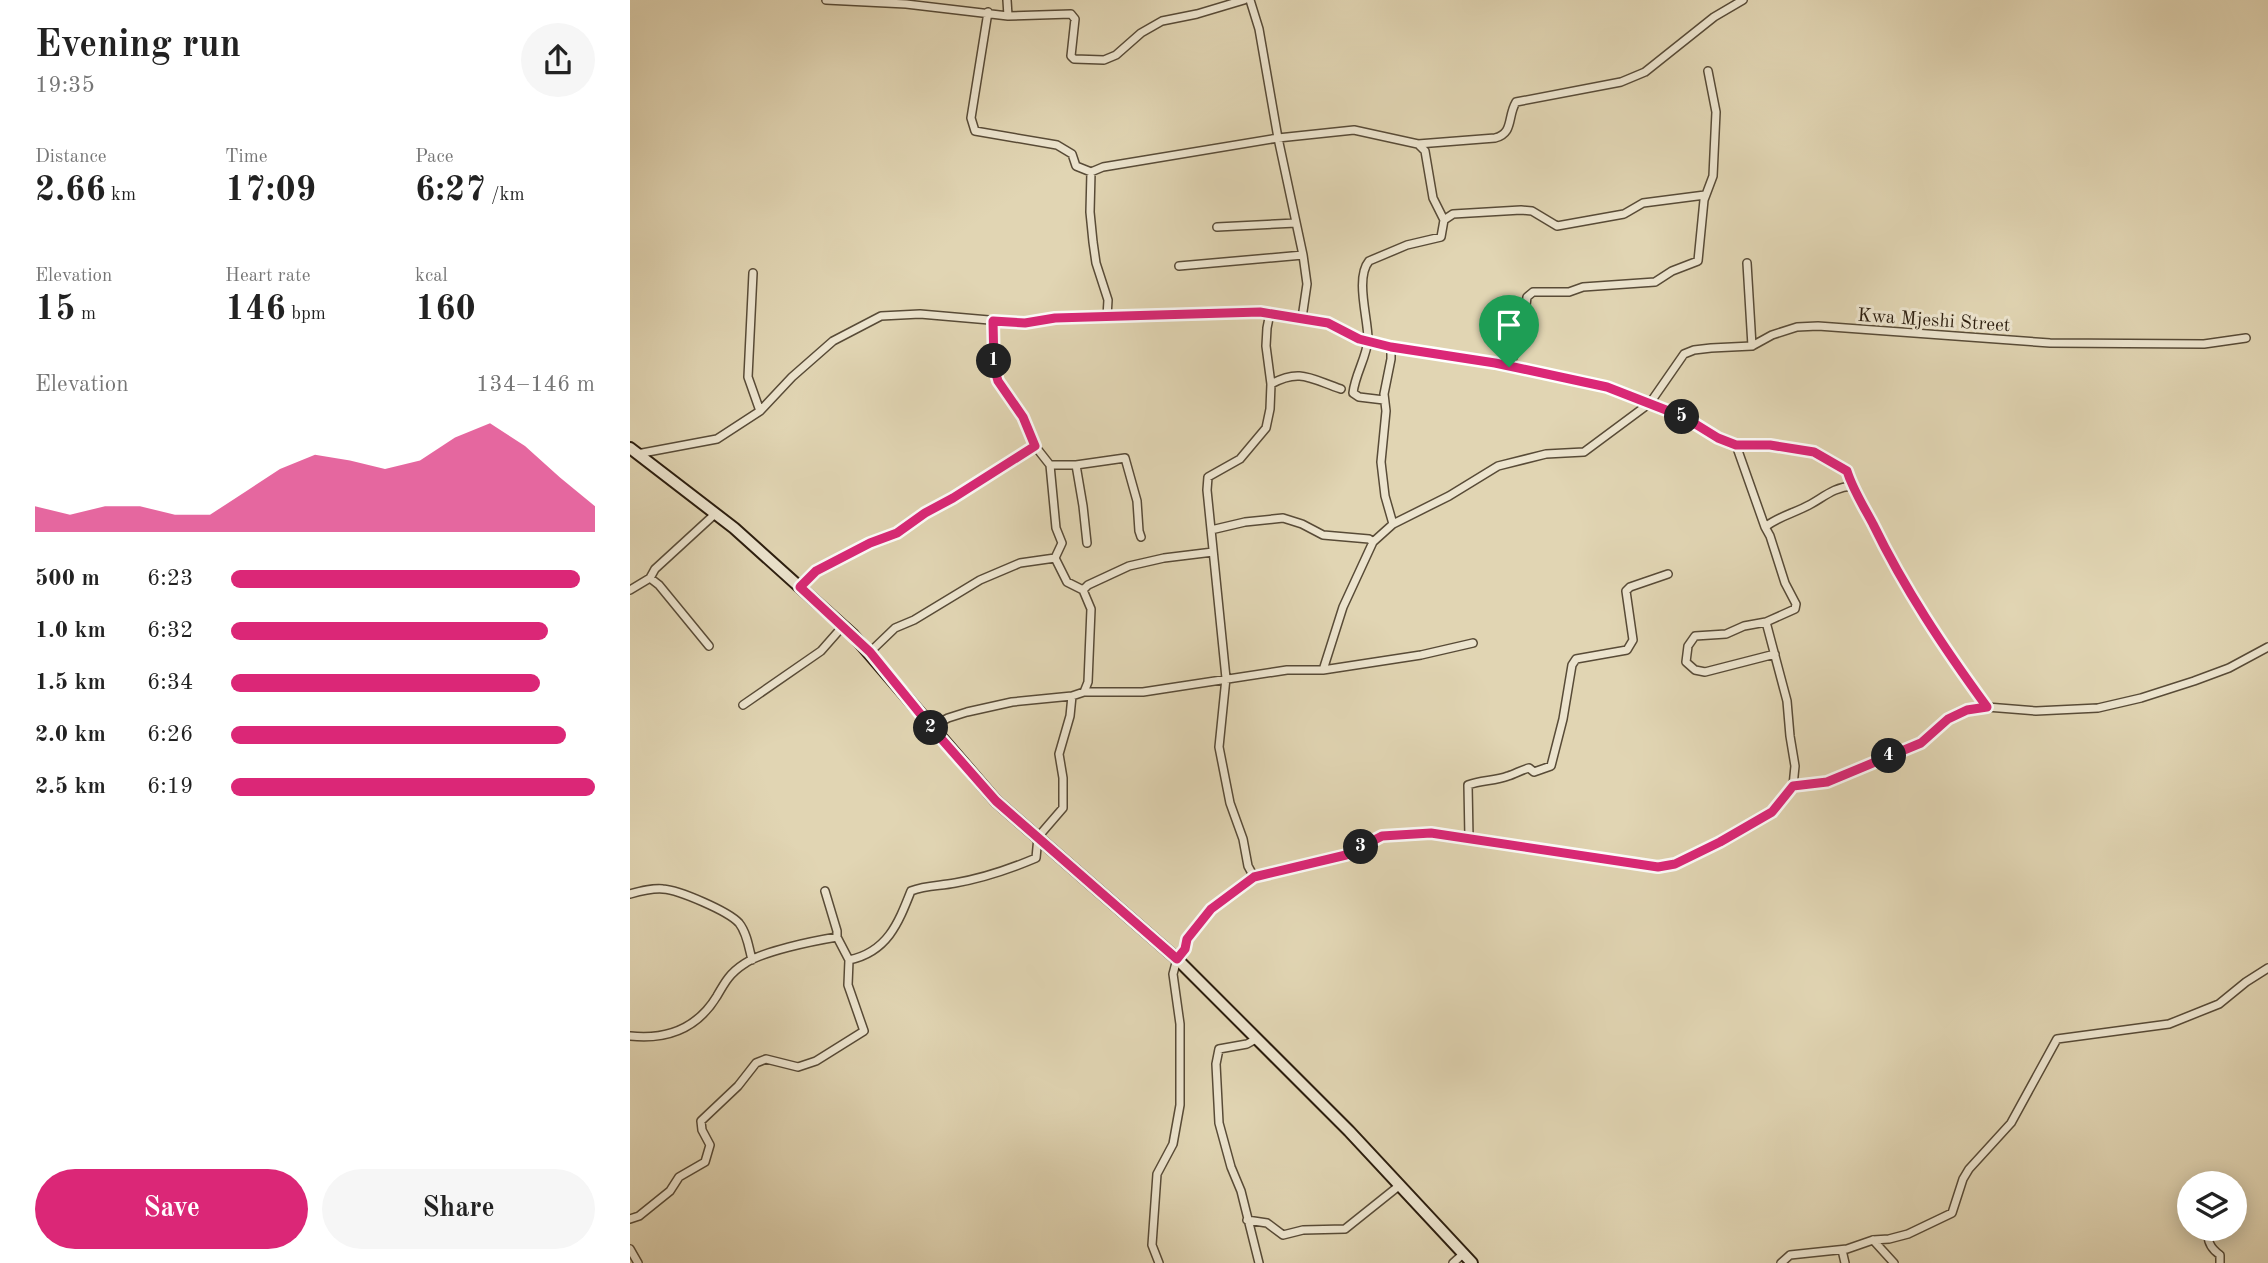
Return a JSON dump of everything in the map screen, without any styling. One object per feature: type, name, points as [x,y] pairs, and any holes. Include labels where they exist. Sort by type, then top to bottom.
[{"type":"main road","points":[[634,451],[715,514],[870,652],[996,801],[1177,959],[1400,1185],[1472,1263]]},
{"type":"street","points":[[826,0],[988,12],[1008,16],[1071,13],[1076,19],[1071,55],[1074,59],[1104,60],[1116,55],[1141,33],[1162,21],[1244,0]]},
{"type":"street","points":[[1007,0],[1008,16]]},
{"type":"street","points":[[1250,0],[1259,29],[1278,138],[1303,255],[1307,284],[1302,318]]},
{"type":"street","points":[[988,12],[971,118],[975,131],[1057,145],[1072,154],[1076,166],[1091,172],[1103,167],[1278,138],[1354,130],[1418,144],[1504,136],[1509,130],[1511,111],[1516,102],[1621,82],[1645,72],[1714,17],[1743,0]]},
{"type":"street","points":[[1509,367],[1522,336],[1527,297],[1533,292],[1569,292],[1583,287],[1655,282],[1672,271],[1698,261],[1705,195],[1713,176],[1716,112],[1708,71]]},
{"type":"street","points":[[1384,400],[1359,397],[1353,393],[1354,382],[1368,342],[1363,281],[1369,261],[1406,245],[1441,237],[1444,220],[1433,198],[1424,151],[1418,144]]},
{"type":"street","points":[[1091,172],[1090,212],[1093,242],[1096,263],[1108,300],[1107,317]]},
{"type":"street","points":[[1444,220],[1453,214],[1521,210],[1532,211],[1557,226],[1624,214],[1643,203],[1705,195]]},
{"type":"street","points":[[1217,227],[1296,223]]},
{"type":"street","points":[[1179,265],[1303,255]]},
{"type":"street","points":[[1747,263],[1752,346]]},
{"type":"street","points":[[752,273],[748,377],[760,411]]},
{"type":"street","points":[[1254,877],[1248,866],[1243,839],[1230,803],[1219,747],[1226,678],[1208,477],[1240,459],[1266,428],[1271,384],[1266,346],[1270,313]]},
{"type":"street","points":[[634,451],[718,439],[760,411],[792,377],[833,341],[881,316],[920,314],[1025,323],[1055,318],[1270,313],[1302,318],[1328,323],[1368,342],[1607,387],[1684,417],[1718,438],[1736,445],[1770,445],[1814,452],[1847,471],[1892,564],[1938,641],[1987,707]]},
{"type":"street","points":[[993,321],[994,367],[998,381],[1023,417],[1035,446],[1050,465],[1056,528],[1062,543],[1055,558]]},
{"type":"street","name":"Kwa Mjeshi Street","points":[[1373,542],[1392,524],[1449,496],[1498,466],[1546,454],[1584,452],[1650,403],[1684,354],[1694,350],[1752,346],[1772,335],[1797,327],[1818,326],[2050,343],[2204,344],[2246,338]]},
{"type":"street","points":[[1391,347],[1384,400],[1381,461],[1392,524]]},
{"type":"street","points":[[1271,384],[1285,376],[1298,374],[1341,389]]},
{"type":"street","points":[[1736,445],[1796,604],[1795,609],[1766,622],[1744,626],[1726,634],[1695,636],[1688,646],[1686,662],[1695,670],[1705,672],[1775,654]]},
{"type":"street","points":[[800,587],[816,571],[870,543],[897,533],[1035,446]]},
{"type":"street","points":[[1050,465],[1076,465],[1125,458],[1137,501],[1141,537]]},
{"type":"street","points":[[1076,465],[1087,543]]},
{"type":"street","points":[[1765,527],[1777,518],[1809,505],[1839,487],[1852,486]]},
{"type":"street","points":[[630,590],[650,578],[655,569],[715,514]]},
{"type":"street","points":[[1211,530],[1245,522],[1283,519],[1302,524],[1323,535],[1369,539],[1373,542],[1343,607],[1323,670]]},
{"type":"street","points":[[1083,590],[1088,585],[1129,566],[1173,556],[1213,552]]},
{"type":"street","points":[[1055,558],[1067,582],[1083,590],[1091,609],[1088,682],[1084,692]]},
{"type":"street","points":[[870,652],[895,628],[914,620],[980,580],[1020,564],[1055,558]]},
{"type":"street","points":[[1469,838],[1468,785],[1510,776],[1514,772],[1529,768],[1534,772],[1550,766],[1563,719],[1572,664],[1576,659],[1628,650],[1633,640],[1626,591],[1630,587],[1668,574]]},
{"type":"street","points":[[650,578],[659,585],[709,646]]},
{"type":"street","points":[[1159,1263],[1152,1245],[1157,1174],[1173,1144],[1180,1105],[1180,1024],[1174,974],[1177,959],[1185,949],[1187,939],[1211,909],[1254,877],[1346,855],[1382,836],[1431,833],[1658,867],[1675,864],[1720,842],[1772,812],[1793,786],[1795,766],[1787,701],[1766,622]]},
{"type":"street","points":[[743,705],[821,651],[843,626]]},
{"type":"street","points":[[931,727],[948,718],[1012,702],[1072,696],[1084,692],[1143,692],[1287,670],[1323,670],[1421,655],[1473,643]]},
{"type":"street","points":[[1793,786],[1827,782],[1921,743],[1948,719],[1967,710],[1987,707],[2036,711],[2098,708],[2194,681],[2237,664],[2268,647]]},
{"type":"street","points":[[1037,858],[1038,837],[1063,808],[1063,778],[1059,754],[1070,716],[1072,696]]},
{"type":"street","points":[[849,960],[862,957],[891,936],[911,891],[985,877],[1037,858],[1048,846]]},
{"type":"street","points":[[630,894],[649,889],[666,889],[713,907],[738,923],[746,936],[752,960]]},
{"type":"street","points":[[630,1219],[639,1216],[670,1191],[679,1178],[705,1162],[710,1145],[702,1130],[701,1121],[738,1086],[755,1063],[766,1059],[798,1067],[816,1061],[864,1031],[848,985],[849,960],[837,937],[825,891]]},
{"type":"street","points":[[630,1037],[657,1038],[690,1025],[711,1005],[728,976],[752,960],[837,937]]},
{"type":"street","points":[[1781,1263],[1790,1255],[1842,1250],[1874,1240],[1889,1240],[1952,1213],[1963,1179],[2011,1123],[2057,1039],[2169,1024],[2218,1004],[2268,968]]},
{"type":"street","points":[[1256,1040],[1220,1049],[1216,1063],[1220,1123],[1259,1263]]},
{"type":"street","points":[[1247,1220],[1267,1223],[1283,1236],[1303,1230],[1345,1229],[1400,1185]]},
{"type":"street","points":[[1874,1240],[1894,1263]]},
{"type":"street","points":[[2208,1241],[2212,1250],[2220,1255],[2220,1263]]},
{"type":"street","points":[[630,1250],[638,1263]]},
{"type":"street","points":[[1842,1250],[1845,1263]]},
{"type":"street","points":[[1453,1263],[1463,1254]]},
{"type":"route","points":[[1260,312],[1328,323],[1359,339],[1391,347],[1509,367],[1607,387],[1684,417],[1718,438],[1736,445],[1770,445],[1814,452],[1847,471],[1892,564],[1938,641],[1987,707],[1967,710],[1948,719],[1921,743],[1827,782],[1793,786],[1772,812],[1675,864],[1658,867],[1431,833],[1382,836],[1346,855],[1254,877],[1211,909],[1187,939],[1185,949],[1177,959],[996,801],[870,652],[800,587],[816,571],[870,543],[897,533],[1035,446],[1023,417],[998,381],[994,367],[993,321],[1025,323],[1055,318],[1260,312]]}]
